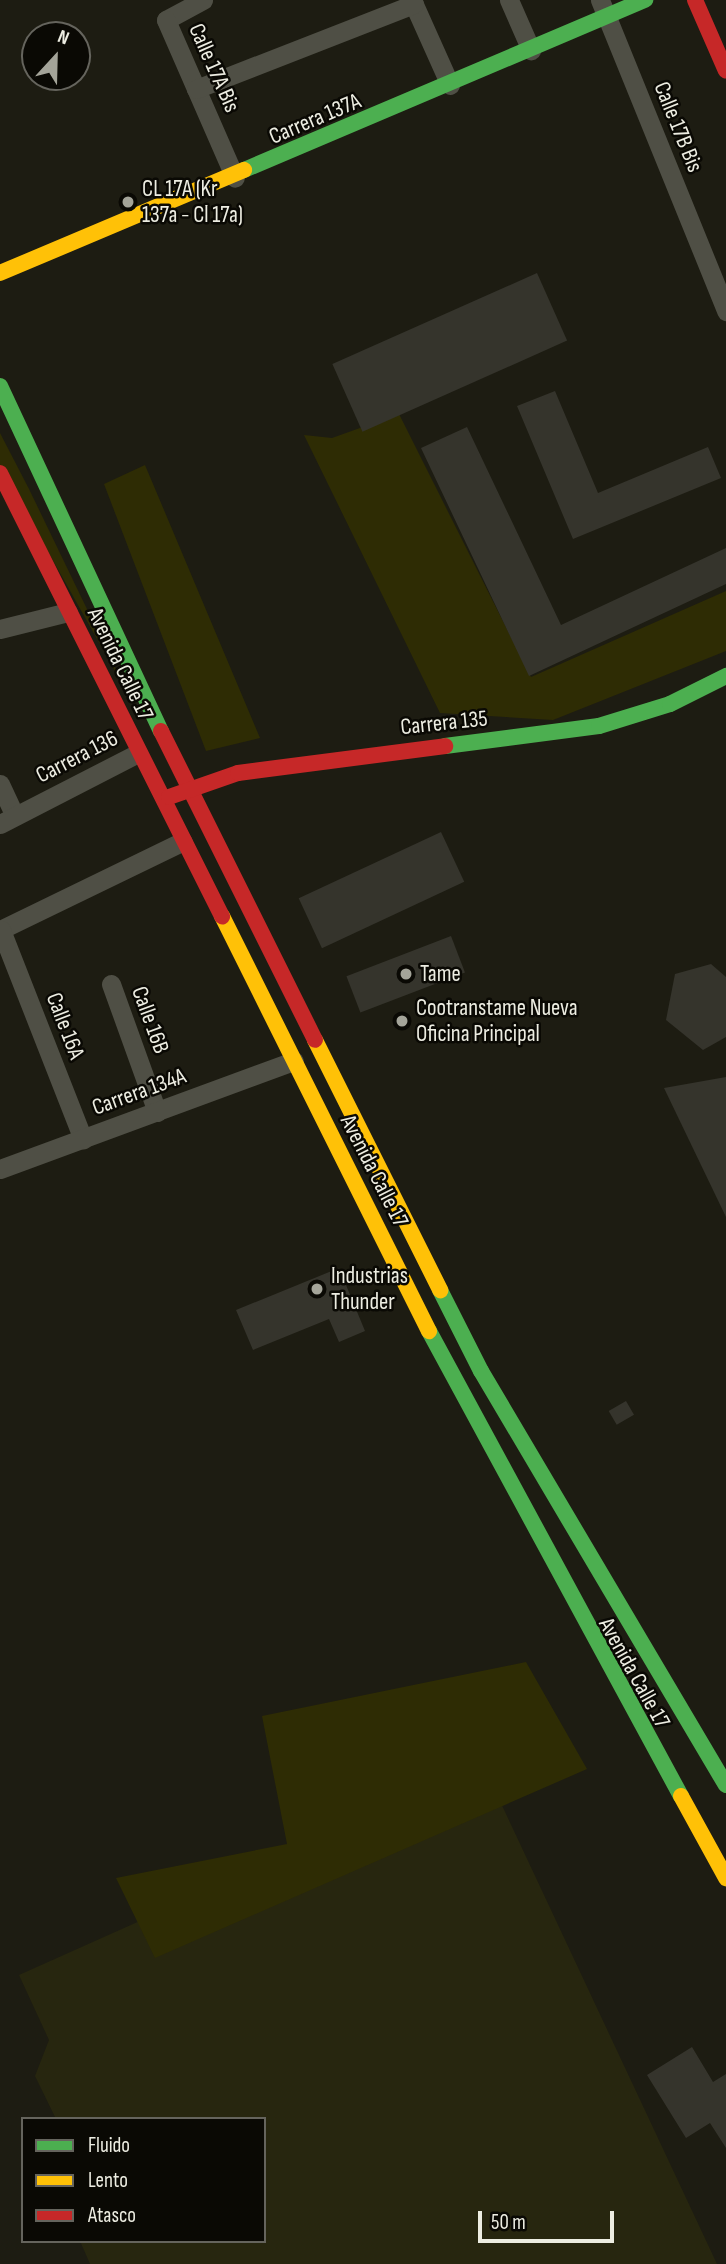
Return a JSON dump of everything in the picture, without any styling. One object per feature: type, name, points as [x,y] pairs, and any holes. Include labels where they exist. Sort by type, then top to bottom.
[{"type":"main road","name":"Carrera 137A","points":[[0,273],[235,178],[531,50],[603,8],[645,0]]},
{"type":"main road","points":[[695,0],[725,66]]},
{"type":"main road","name":"Avenida Calle 17","points":[[0,386],[188,789],[481,1371],[726,1785]]},
{"type":"main road","name":"Avenida Calle 17","points":[[0,474],[161,799],[562,1590],[726,1878]]},
{"type":"main road","name":"Carrera 135","points":[[161,799],[238,773],[587,729],[670,705],[726,676]]},
{"type":"street","name":"Calle 17A Bis","points":[[203,0],[166,16],[235,178]]},
{"type":"street","points":[[509,0],[531,50]]},
{"type":"street","points":[[196,89],[413,2],[450,85]]},
{"type":"street","name":"Calle 17B Bis","points":[[603,8],[726,312]]},
{"type":"street","points":[[0,629],[68,612]]},
{"type":"street","name":"Carrera 136","points":[[7,820],[138,753]]},
{"type":"street","points":[[0,784],[7,820]]},
{"type":"street","points":[[1,930],[183,841]]},
{"type":"street","name":"Calle 16A","points":[[1,930],[83,1139]]},
{"type":"street","name":"Calle 16B","points":[[111,984],[157,1112]]},
{"type":"street","name":"Carrera 134A","points":[[1,1167],[294,1061]]},
{"type":"shaded area","points":[[399,414],[531,677],[726,591],[726,651],[553,720],[440,713],[304,435],[332,438]]},
{"type":"shaded area","points":[[0,433],[29,489],[129,696],[0,466]]},
{"type":"shaded area","points":[[145,465],[260,738],[206,751],[104,484]]},
{"type":"shaded area","points":[[526,1662],[587,1769],[155,1958],[116,1878],[287,1844],[262,1716]]},
{"type":"shaded area","points":[[484,1767],[717,2264],[90,2264],[81,2243],[266,2243],[266,2117],[55,2117],[35,2076],[49,2040],[19,1975]]},
{"type":"building","points":[[537,273],[567,341],[362,432],[332,364]]},
{"type":"building","points":[[555,391],[598,493],[708,447],[721,478],[573,539],[517,406]]},
{"type":"building","points":[[467,427],[561,625],[726,548],[726,584],[529,676],[421,448]]},
{"type":"building","points":[[441,832],[464,882],[322,948],[299,898]]},
{"type":"building","name":"Tame","points":[[451,936],[465,972],[360,1013],[346,976]]},
{"type":"building","points":[[711,964],[726,977],[726,1037],[703,1050],[666,1020],[675,974]]},
{"type":"building","points":[[726,1077],[726,1217],[664,1088]]},
{"type":"building","name":"Industrias Thunder","points":[[339,1268],[365,1331],[339,1342],[329,1319],[253,1350],[236,1310]]},
{"type":"building","points":[[626,1401],[634,1415],[617,1425],[609,1411]]},
{"type":"building","points":[[692,2047],[713,2082],[726,2074],[726,2148],[710,2123],[686,2138],[647,2075]]},
{"type":"traffic: fast","points":[[244,170],[645,0]]},
{"type":"traffic: fast","points":[[0,386],[161,731]]},
{"type":"traffic: fast","points":[[445,746],[599,726],[670,704],[726,676]]},
{"type":"traffic: fast","points":[[440,1290],[481,1371],[726,1785]]},
{"type":"traffic: fast","points":[[429,1331],[681,1796]]},
{"type":"traffic: slow","points":[[0,273],[244,170]]},
{"type":"traffic: slow","points":[[222,916],[429,1331]]},
{"type":"traffic: slow","points":[[315,1040],[440,1290]]},
{"type":"traffic: slow","points":[[681,1796],[726,1878]]},
{"type":"traffic: jam","points":[[695,0],[726,71]]},
{"type":"traffic: jam","points":[[0,473],[222,916]]},
{"type":"traffic: jam","points":[[161,731],[315,1040]]},
{"type":"traffic: jam","points":[[169,797],[238,773],[445,746]]},
{"type":"place","name":"CL 17A (Kr 137a - Cl 17a)","points":[[128,202]]},
{"type":"place","name":"Tame","points":[[406,974]]},
{"type":"place","name":"Cootranstame Nueva Oficina Principal","points":[[402,1021]]},
{"type":"place","name":"Industrias Thunder","points":[[317,1289]]}]
